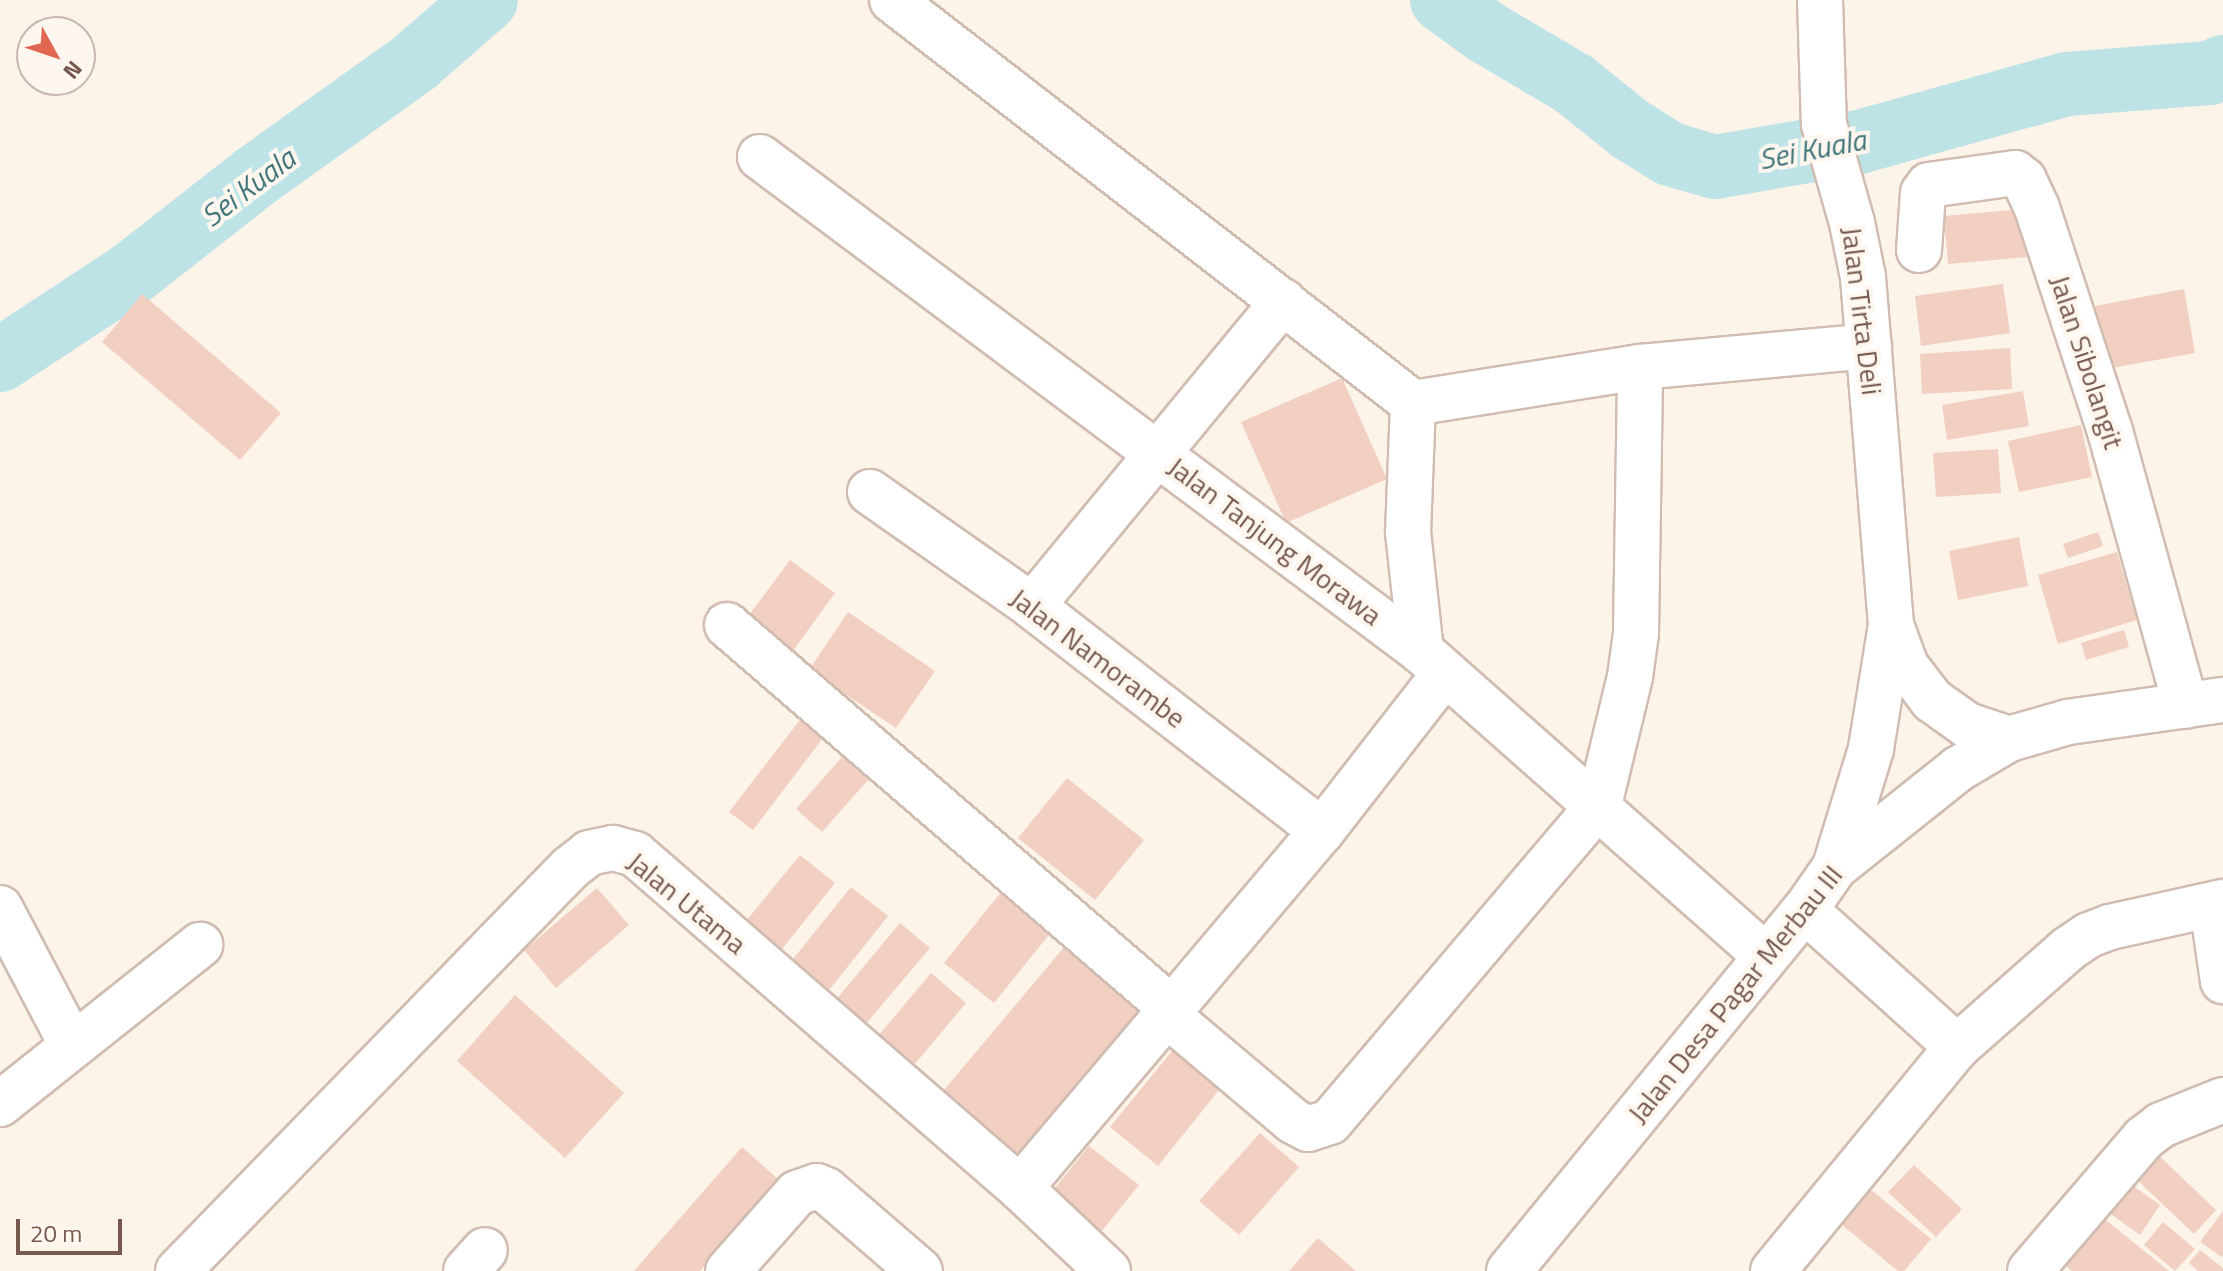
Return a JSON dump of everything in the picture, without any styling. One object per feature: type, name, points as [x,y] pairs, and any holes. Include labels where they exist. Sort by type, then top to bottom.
[{"type":"street","points":[[892,0],[1413,403],[1640,367],[1869,346]]},
{"type":"street","name":"Jalan Tirta Deli","points":[[1820,0],[1824,124],[1854,230],[1869,346],[1891,625],[1871,749],[1835,867]]},
{"type":"street","name":"Jalan Tanjung Morawa","points":[[760,157],[1158,452],[1433,662],[1599,805],[1766,956]]},
{"type":"street","name":"Jalan Sibolangit","points":[[1854,230],[1920,238],[1923,193],[1929,185],[2015,173],[2024,180],[2037,208],[2204,703]]},
{"type":"street","points":[[1032,606],[1283,301]]},
{"type":"street","points":[[727,625],[1293,1121],[1308,1129],[1330,1122],[1599,805],[1630,677],[1636,633],[1640,367]]},
{"type":"street","points":[[1020,1188],[1322,831],[1433,662],[1408,532],[1413,403]]},
{"type":"street","name":"Jalan Namorambe","points":[[870,492],[1032,606],[1322,831]]},
{"type":"street","name":"Jalan Tirta Deli","points":[[1891,625],[1906,666],[1932,700],[1967,725],[2009,739]]},
{"type":"street","name":"Jalan Desa Pagar Merbau III","points":[[1509,1271],[1805,910],[1835,867],[1958,769],[2009,739],[2068,722],[2204,703]]},
{"type":"street","name":"Jalan Utama","points":[[178,1271],[570,868],[589,853],[613,848],[635,854],[1020,1188],[1108,1271]]},
{"type":"street","points":[[1773,1271],[1957,1047],[2089,935],[2217,903],[2223,981]]},
{"type":"street","points":[[0,908],[72,1045]]},
{"type":"street","points":[[1805,910],[1957,1047]]},
{"type":"street","points":[[0,1104],[200,945]]},
{"type":"street","points":[[2030,1271],[2144,1138],[2161,1125],[2223,1100]]},
{"type":"street","points":[[728,1271],[797,1193],[817,1186],[826,1190],[920,1271]]},
{"type":"building","points":[[2023,209],[2027,257],[1948,264],[1944,216]]},
{"type":"building","points":[[2003,284],[2010,333],[1921,346],[1915,296]]},
{"type":"building","points":[[2184,289],[2195,353],[2106,369],[2095,306]]},
{"type":"building","points":[[142,294],[281,413],[240,460],[102,342]]},
{"type":"building","points":[[2010,348],[2012,389],[1922,394],[1920,354]]},
{"type":"building","points":[[1342,378],[1387,479],[1286,523],[1241,422]]},
{"type":"building","points":[[2023,391],[2029,426],[1947,440],[1942,405]]},
{"type":"building","points":[[2081,425],[2092,477],[2019,492],[2008,441]]},
{"type":"building","points":[[1998,449],[2001,493],[1936,497],[1933,453]]},
{"type":"building","points":[[2098,532],[2103,546],[2068,558],[2063,544]]},
{"type":"building","points":[[2019,537],[2028,586],[1958,600],[1949,551]]},
{"type":"building","points":[[2117,552],[2137,620],[2058,644],[2038,575]]},
{"type":"building","points":[[790,560],[835,593],[792,652],[747,618]]},
{"type":"building","points":[[848,612],[935,671],[896,728],[809,670]]},
{"type":"building","points":[[2124,630],[2129,647],[2086,660],[2081,643]]},
{"type":"building","points":[[806,712],[829,730],[753,830],[729,812]]},
{"type":"building","points":[[850,748],[876,771],[822,832],[796,809]]},
{"type":"building","points":[[1067,778],[1144,840],[1095,900],[1018,838]]},
{"type":"building","points":[[800,855],[835,883],[778,954],[742,926]]},
{"type":"building","points":[[1006,886],[1056,926],[994,1003],[944,963]]},
{"type":"building","points":[[851,887],[888,916],[822,999],[785,969]]},
{"type":"building","points":[[597,888],[629,925],[556,988],[524,950]]},
{"type":"building","points":[[900,923],[930,948],[859,1032],[830,1007]]},
{"type":"building","points":[[1076,933],[1161,1004],[1024,1167],[939,1096]]},
{"type":"building","points":[[931,973],[966,1003],[909,1071],[873,1042]]},
{"type":"building","points":[[515,995],[624,1093],[565,1158],[457,1061]]},
{"type":"building","points":[[1172,1051],[1219,1090],[1158,1166],[1110,1127]]},
{"type":"building","points":[[1260,1133],[1299,1167],[1239,1235],[1199,1201]]},
{"type":"building","points":[[1089,1146],[1139,1185],[1096,1238],[1046,1199]]},
{"type":"building","points":[[742,1147],[779,1180],[700,1271],[634,1271]]},
{"type":"building","points":[[2154,1151],[2216,1210],[2194,1234],[2132,1175]]},
{"type":"building","points":[[1914,1165],[1962,1209],[1936,1237],[1888,1192]]},
{"type":"building","points":[[2126,1181],[2160,1205],[2140,1235],[2105,1210]]},
{"type":"building","points":[[1870,1189],[1931,1239],[1904,1271],[1898,1271],[1841,1224]]},
{"type":"building","points":[[2223,1211],[2223,1255],[2222,1257],[2200,1242]]},
{"type":"building","points":[[2097,1213],[2169,1271],[2072,1271],[2059,1260]]},
{"type":"building","points":[[2163,1222],[2195,1249],[2175,1271],[2144,1245]]},
{"type":"building","points":[[1318,1238],[1356,1271],[1289,1271]]},
{"type":"building","points":[[2200,1250],[2223,1271],[2198,1271],[2189,1263]]},
{"type":"waterway","name":"Sei Kuala","points":[[0,360],[131,274],[256,176],[415,62],[486,0]]},
{"type":"waterway","name":"Sei Kuala","points":[[1442,0],[1486,32],[1574,84],[1630,129],[1670,154],[1715,167],[1859,142],[2067,84],[2210,73],[2223,67]]}]
